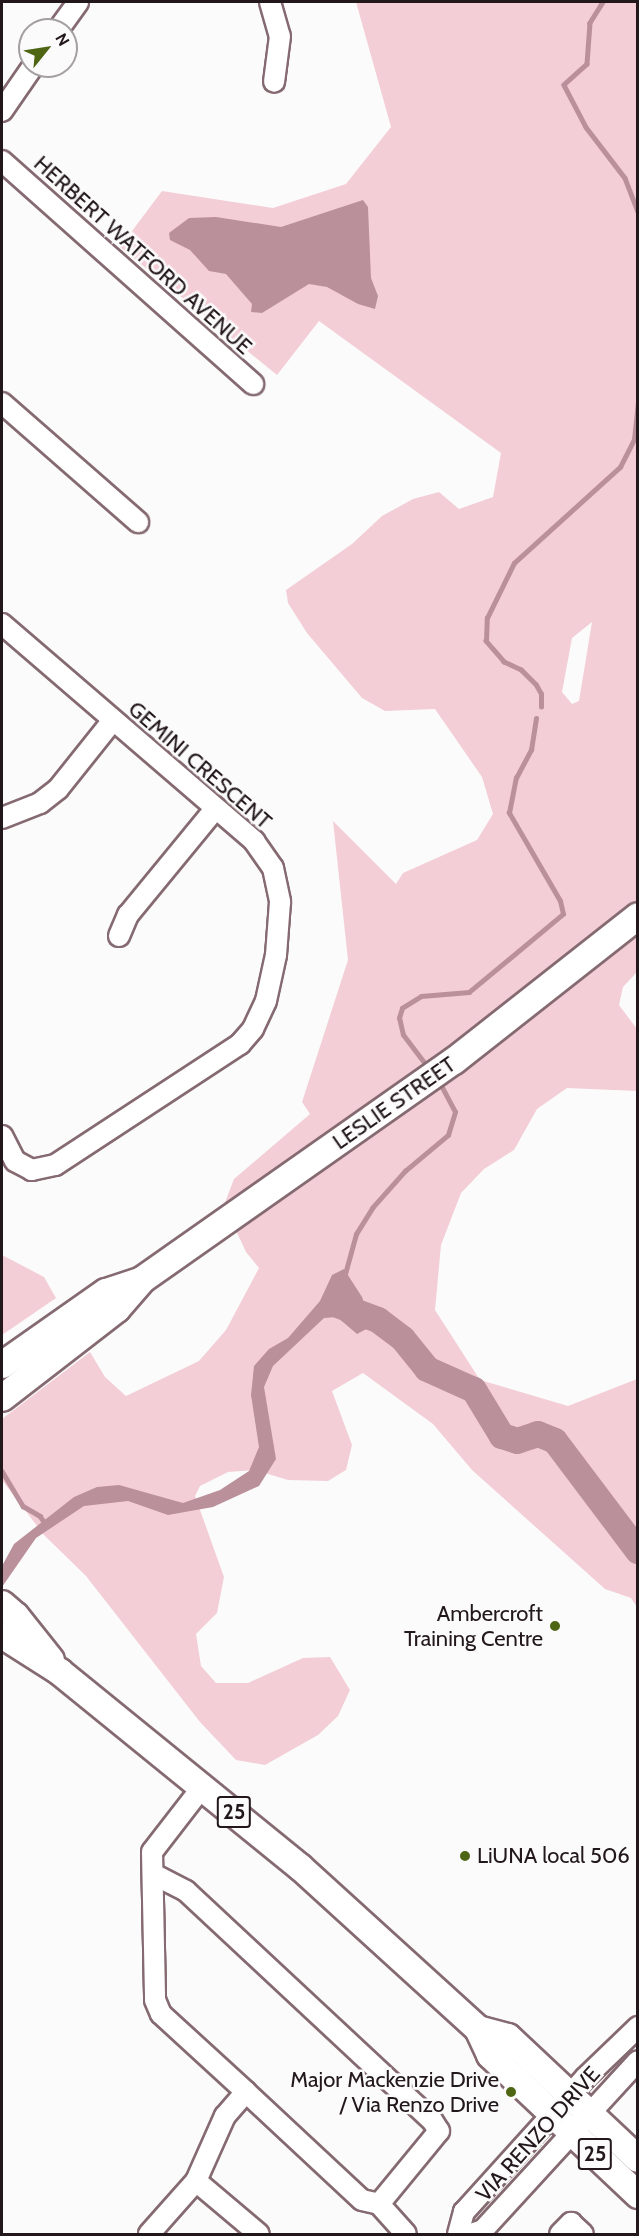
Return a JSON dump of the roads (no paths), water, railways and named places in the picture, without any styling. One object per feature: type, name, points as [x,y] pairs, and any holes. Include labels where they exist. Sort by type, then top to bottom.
[{"type":"main road","name":"LESLIE STREET","points":[[2,1398],[117,1309],[142,1280],[454,1061],[638,916]]},
{"type":"main road","name":"LESLIE STREET","points":[[2,1365],[106,1292],[142,1280]]},
{"type":"main road","name":"25","points":[[2,1604],[16,1616],[60,1672]]},
{"type":"main road","name":"25","points":[[2,1635],[60,1672],[300,1866],[478,2029],[490,2055],[638,2195]]},
{"type":"main road","name":"25","points":[[478,2029],[508,2037],[638,2159]]},
{"type":"street","points":[[67,18],[78,2]]},
{"type":"street","points":[[270,2],[280,36],[274,82]]},
{"type":"street","points":[[2,111],[25,78]]},
{"type":"street","name":"HERBERT WATFORD AVENUE","points":[[2,161],[253,384]]},
{"type":"street","points":[[2,404],[138,522]]},
{"type":"street","name":"GEMINI CRESCENT","points":[[2,624],[254,841],[273,868],[280,902],[276,955],[266,1001],[253,1029],[240,1044],[56,1165],[32,1170],[15,1161],[2,1136]]},
{"type":"street","points":[[2,818],[40,803],[58,789],[113,720]]},
{"type":"street","points":[[120,936],[128,915],[215,809]]},
{"type":"street","points":[[203,1786],[157,1842],[152,1852],[155,2000],[161,2014],[362,2200],[379,2204],[406,2235]]},
{"type":"street","points":[[153,1874],[186,1891],[432,2120],[439,2131],[379,2204]]},
{"type":"street","name":"VIA RENZO DRIVE","points":[[458,2235],[464,2212],[552,2114],[638,2027]]},
{"type":"street","name":"VIA RENZO DRIVE","points":[[471,2235],[483,2230],[638,2061]]},
{"type":"street","points":[[149,2235],[196,2181],[225,2116],[246,2092]]},
{"type":"street","points":[[196,2181],[260,2235]]},
{"type":"street","points":[[560,2235],[571,2223],[583,2235]]},
{"type":"waterway","points":[[603,2],[590,23],[587,64],[564,85],[586,127],[625,178],[638,212]]},
{"type":"waterway","points":[[541,707],[541,694],[536,685],[521,670],[504,662],[486,641],[487,618],[514,563],[620,467],[634,440],[638,401]]},
{"type":"waterway","points":[[428,1068],[403,1035],[399,1018],[402,1008],[421,996],[469,992],[563,914],[560,901],[509,813],[516,778],[531,750],[536,718]]},
{"type":"waterway","points":[[345,1274],[356,1234],[372,1208],[405,1171],[448,1135],[455,1112],[439,1082]]},
{"type":"waterway","points":[[335,1304],[378,1320],[403,1339],[427,1369],[474,1390],[502,1436],[517,1441],[538,1434],[555,1441],[638,1551]]},
{"type":"waterway","points":[[2,1471],[23,1506],[40,1516],[47,1526]]},
{"type":"place","name":"Ambercroft Training Centre","points":[[555,1626]]},
{"type":"place","name":"LiUNA local 506","points":[[465,1856]]},
{"type":"place","name":"Major Mackenzie Drive / Via Renzo Drive","points":[[511,2092]]}]
